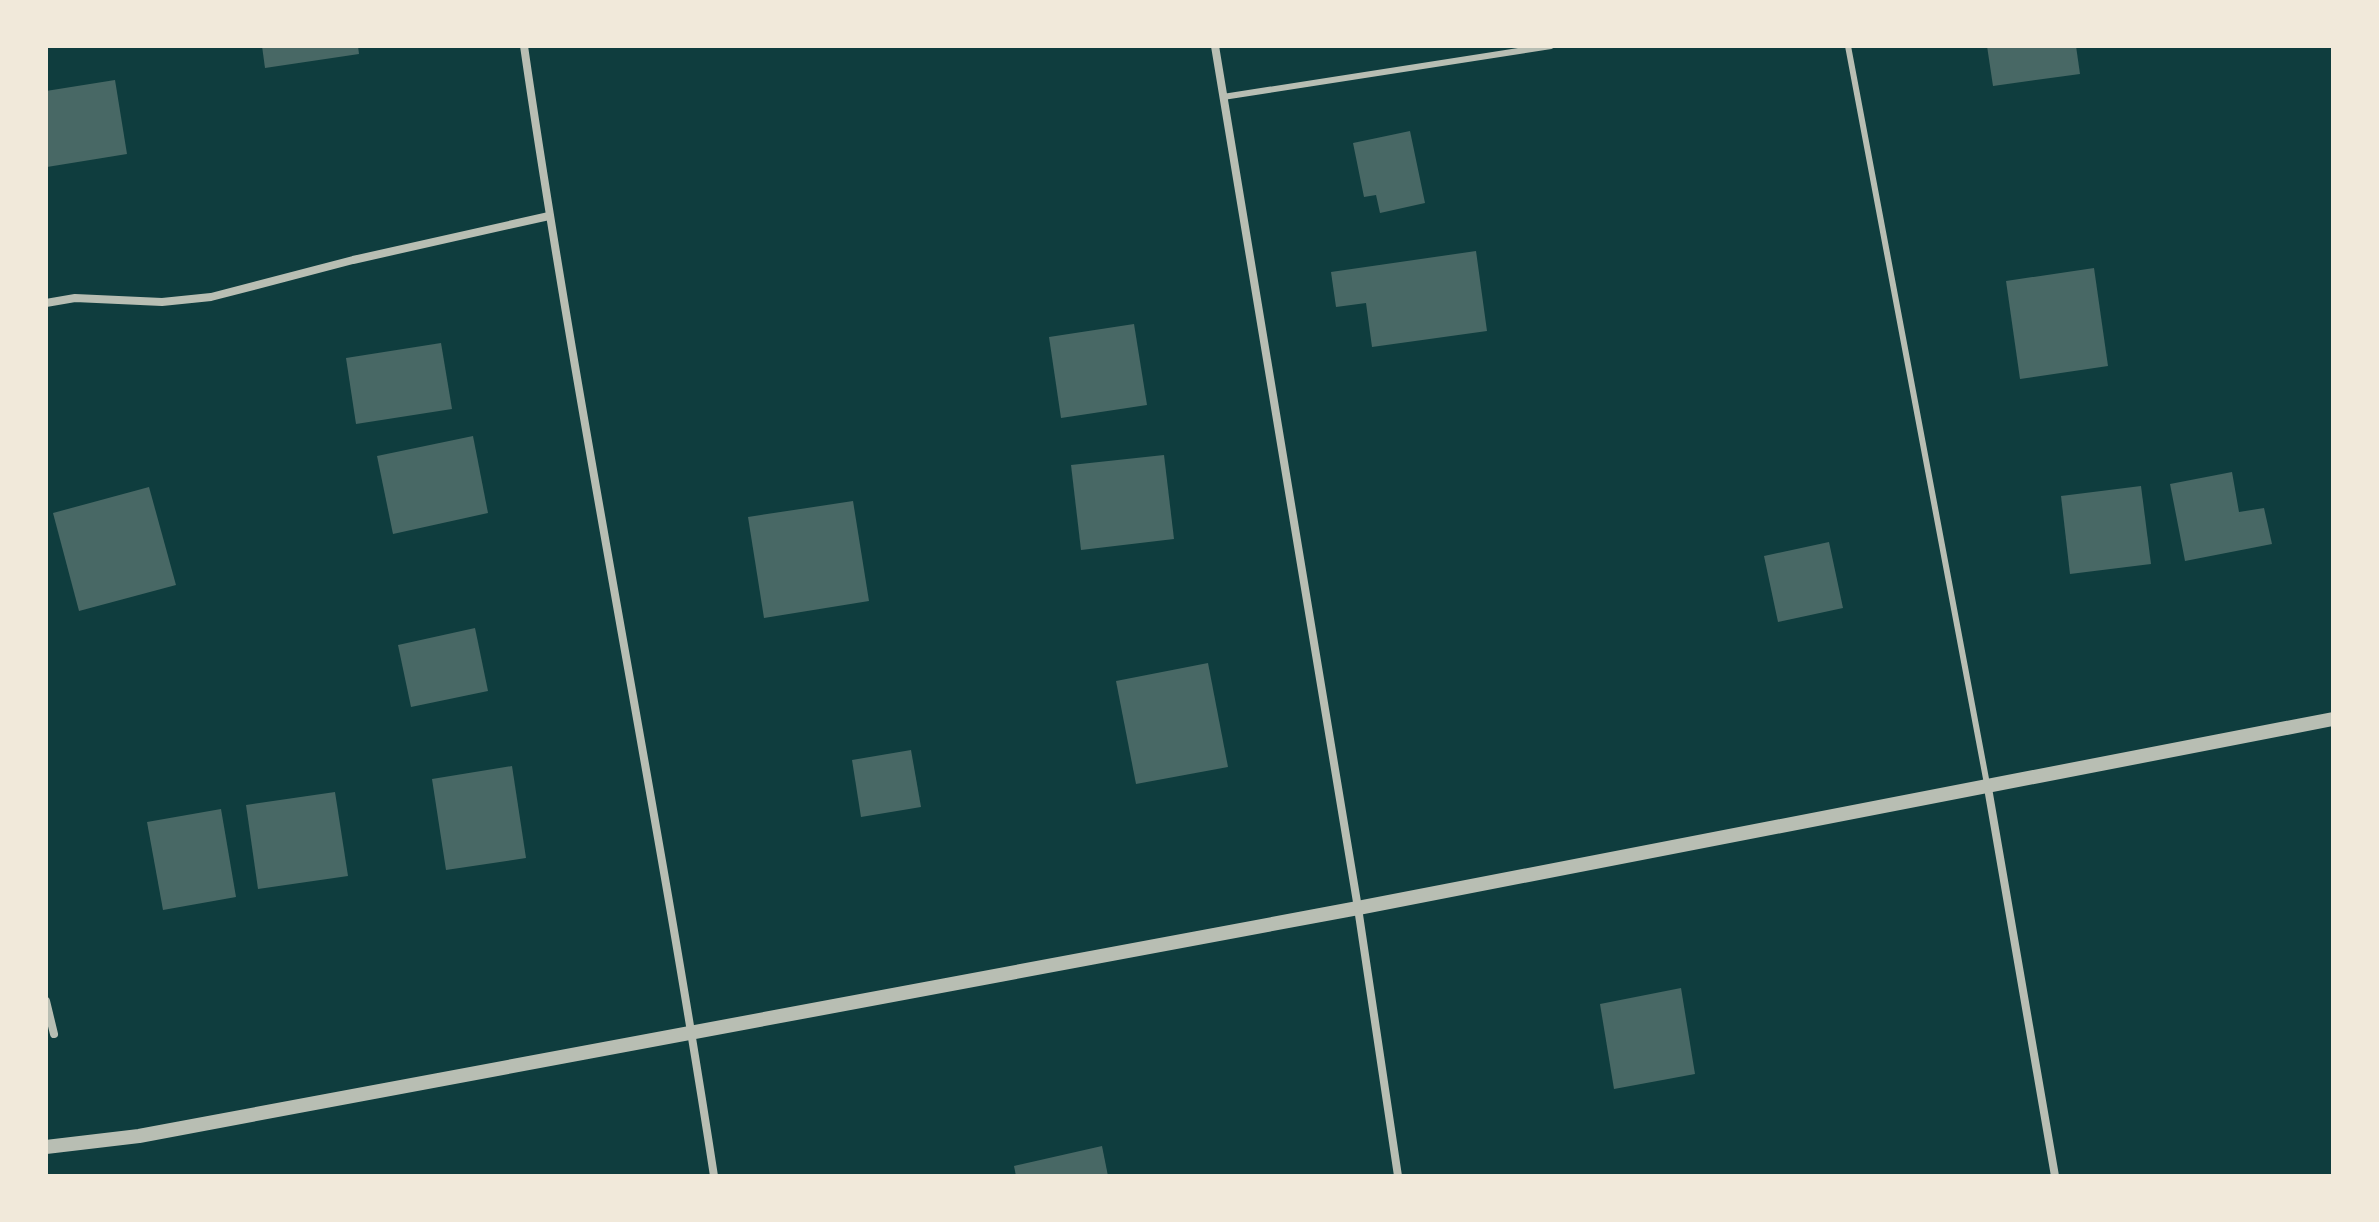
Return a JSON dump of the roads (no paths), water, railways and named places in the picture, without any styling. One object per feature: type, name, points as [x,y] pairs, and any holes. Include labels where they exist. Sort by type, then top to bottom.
[{"type":"street","points":[[524,46],[549,216],[692,1032],[714,1176]]},
{"type":"street","points":[[1215,46],[1358,908],[1398,1176]]},
{"type":"street","points":[[46,303],[75,298],[162,302],[211,297],[353,260],[549,216]]},
{"type":"street","points":[[46,1147],[139,1136],[1358,908],[2333,719]]},
{"type":"street","points":[[1988,788],[2055,1176]]},
{"type":"street","points":[[46,1001],[54,1034]]},
{"type":"lane","points":[[1223,97],[1551,46]]},
{"type":"lane","points":[[1848,46],[1988,788]]}]
